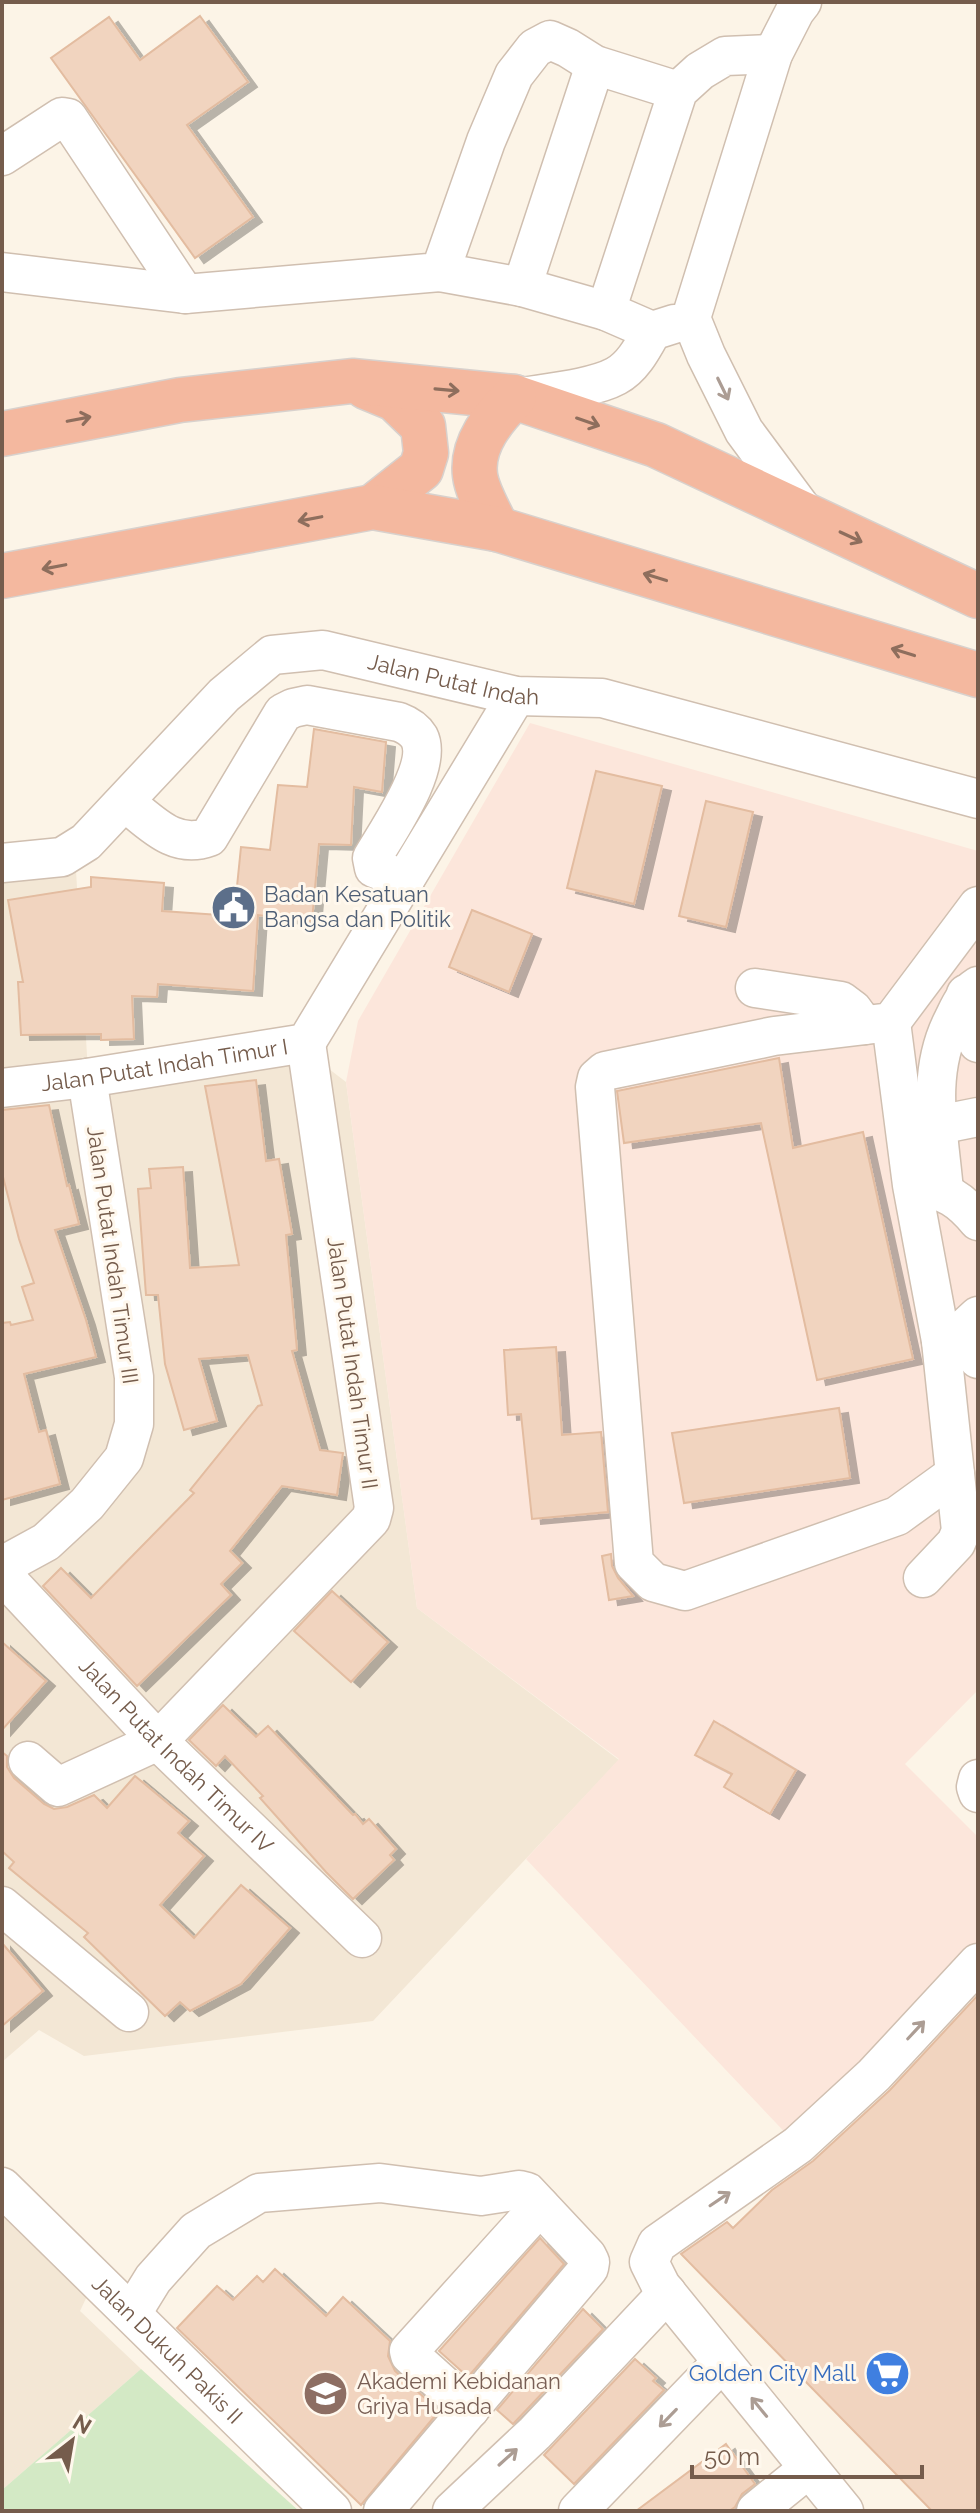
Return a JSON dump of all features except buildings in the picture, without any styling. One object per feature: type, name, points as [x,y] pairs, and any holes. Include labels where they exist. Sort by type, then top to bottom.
[{"type":"highway","points":[[2,434],[180,400],[352,381],[515,397],[656,445],[978,596]]},
{"type":"highway","points":[[352,381],[395,399],[423,426],[426,453],[421,469],[373,507]]},
{"type":"highway","points":[[497,529],[475,476],[477,448],[494,418],[515,397]]},
{"type":"highway","points":[[2,576],[373,507],[497,529],[978,675]]},
{"type":"street","points":[[802,2],[773,54],[691,318],[744,431],[807,516]]},
{"type":"street","points":[[440,272],[486,141],[514,75],[535,48],[550,40],[595,65],[678,91]]},
{"type":"street","points":[[606,311],[678,91],[700,71],[725,56],[773,54]]},
{"type":"street","points":[[522,287],[595,65]]},
{"type":"street","points":[[2,156],[62,117],[68,118],[185,294]]},
{"type":"street","points":[[2,272],[185,294],[440,272],[522,287],[606,311],[652,331],[691,318]]},
{"type":"street","points":[[515,397],[582,386],[617,375],[640,353],[652,331]]},
{"type":"street","name":"Jalan Putat Indah","points":[[2,863],[62,857],[86,842],[224,695],[272,655],[323,650],[516,696],[602,698],[978,799]]},
{"type":"street","name":"Jalan Putat Indah Timur I","points":[[2,1088],[87,1078],[306,1043],[516,696]]},
{"type":"street","points":[[125,802],[166,833],[184,842],[196,842],[209,837],[283,713],[307,705],[399,722],[411,728],[420,739],[421,759],[412,787],[372,863],[374,868],[405,880]]},
{"type":"street","points":[[955,1474],[897,1516],[685,1591],[653,1582],[634,1563],[596,1103],[597,1078],[605,1071],[774,1036],[877,1024],[978,906]]},
{"type":"street","points":[[755,988],[841,1001],[877,1024],[928,1188],[965,1336],[955,1474],[961,1531],[956,1543],[923,1578]]},
{"type":"street","points":[[928,1188],[938,1125],[935,1086],[942,1041],[972,990]]},
{"type":"street","points":[[972,990],[978,1043]]},
{"type":"street","name":"Jalan Putat Indah Timur II","points":[[158,1741],[365,1528],[374,1508],[306,1043]]},
{"type":"street","name":"Jalan Putat Indah Timur III","points":[[2,1565],[46,1542],[87,1504],[124,1458],[134,1424],[132,1364],[87,1078]]},
{"type":"street","points":[[938,1125],[978,1117]]},
{"type":"street","points":[[928,1188],[963,1202],[978,1221]]},
{"type":"street","name":"Jalan Putat Indah Timur IV","points":[[2,1565],[12,1585],[158,1741],[362,1938]]},
{"type":"street","points":[[28,1761],[58,1787],[158,1741]]},
{"type":"street","points":[[978,1779],[978,1793]]},
{"type":"street","points":[[2,1906],[129,2012]]},
{"type":"street","points":[[844,2511],[667,2293],[649,2262],[657,2244],[798,2145],[874,2075],[978,1963]]},
{"type":"street","points":[[132,2313],[153,2279],[196,2231],[259,2193],[380,2183],[481,2196],[523,2191],[587,2256],[589,2268],[386,2510]]},
{"type":"street","name":"Jalan Dukuh Pakis II","points":[[2,2187],[332,2511]]},
{"type":"street","points":[[470,2409],[409,2351],[540,2206]]},
{"type":"street","points":[[452,2511],[535,2433],[667,2293]]},
{"type":"street","points":[[578,2511],[722,2362]]},
{"type":"street","points":[[756,2511],[808,2469]]},
{"type":"shaded area","points":[[530,723],[978,851],[978,1690],[905,1764],[978,1837],[978,1947],[795,2143],[526,1859],[619,1759],[417,1608],[346,1082],[358,1021]]},
{"type":"shaded area","points":[[74,837],[88,1072],[316,1059],[346,1082],[417,1608],[619,1760],[373,2021],[84,2056],[39,2030],[2,2062],[2,843]]},
{"type":"shaded area","points":[[2,2187],[99,2271],[80,2311],[141,2369],[2,2490]]},
{"type":"green space","points":[[141,2369],[299,2511],[2,2511],[2,2490]]},
{"type":"place","name":"Badan Kesatuan Bangsa dan Politik","points":[[233,907]]},
{"type":"place","name":"Golden City Mall","points":[[887,2373]]},
{"type":"place","name":"Akademi Kebidanan Griya Husada","points":[[326,2394]]}]
